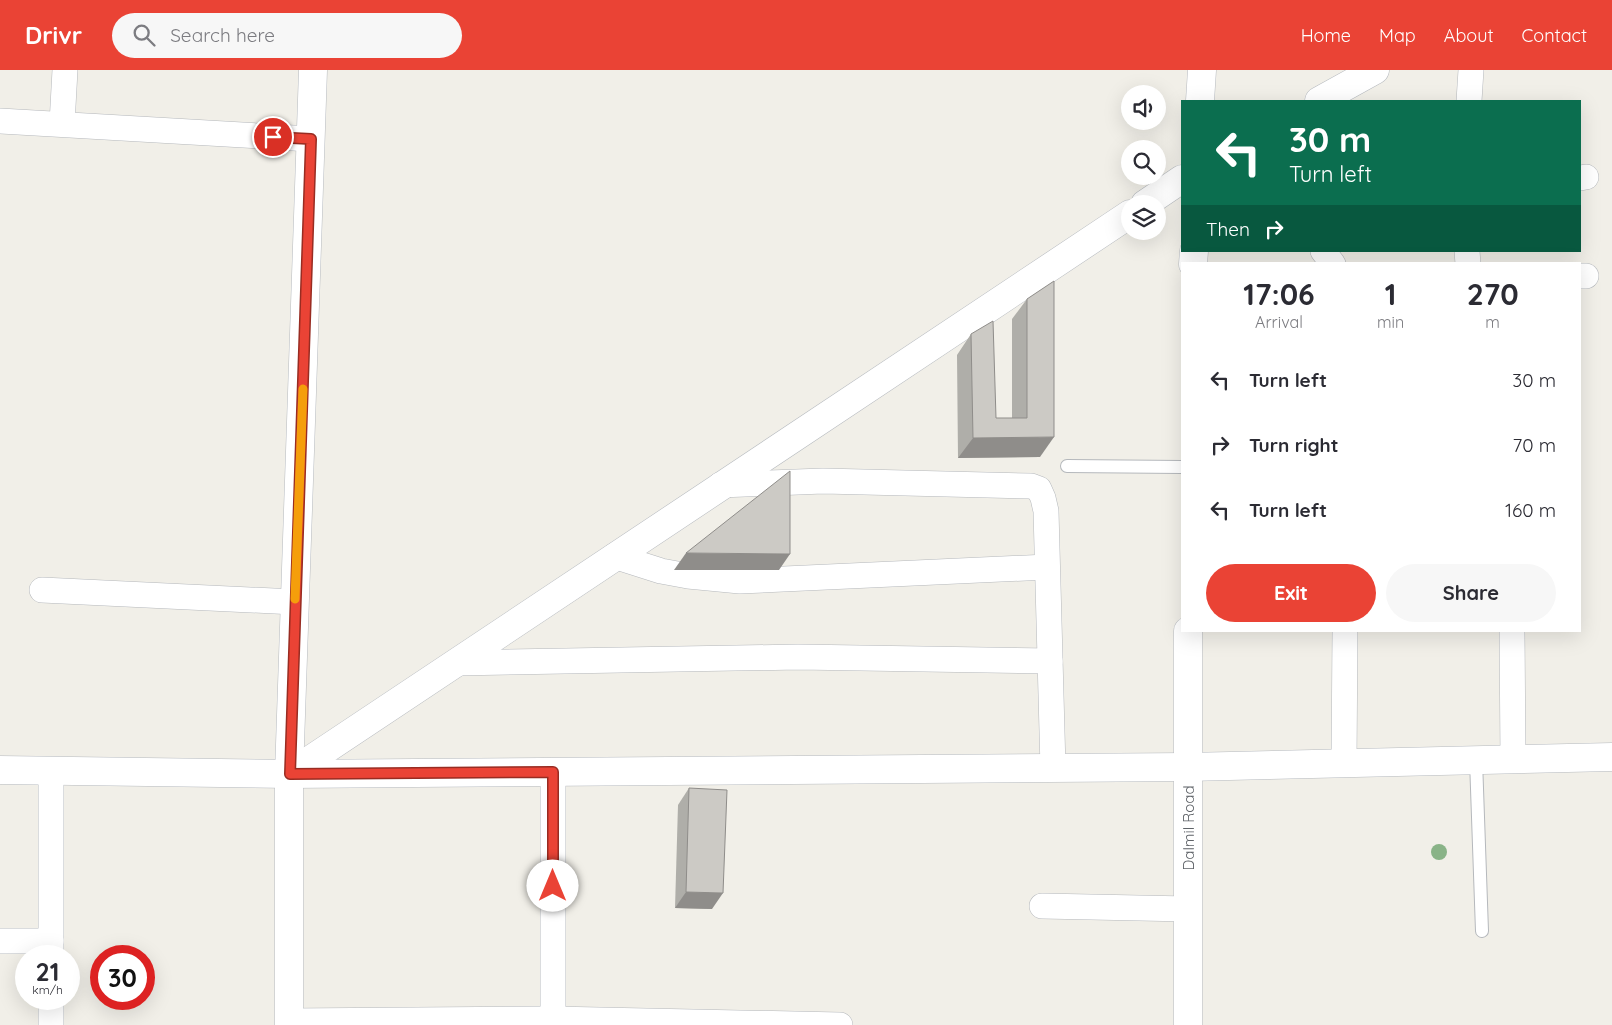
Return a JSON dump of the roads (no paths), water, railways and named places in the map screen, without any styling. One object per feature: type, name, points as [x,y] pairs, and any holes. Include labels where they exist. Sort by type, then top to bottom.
[{"type":"street","points":[[62,124],[65,70]]},
{"type":"street","points":[[313,70],[290,774],[289,1023],[553,1022],[840,1025]]},
{"type":"street","points":[[1200,100],[1202,70]]},
{"type":"street","points":[[1321,100],[1374,70]]},
{"type":"street","points":[[1469,100],[1471,70]]},
{"type":"street","points":[[0,121],[311,139]]},
{"type":"street","points":[[1158,195],[1181,180]]},
{"type":"street","points":[[290,774],[720,485],[1121,220]]},
{"type":"street","points":[[1324,252],[1331,262]]},
{"type":"street","points":[[720,485],[823,482],[1031,486],[1039,489],[1044,498],[1046,511],[1053,768]]},
{"type":"street","points":[[614,556],[661,571],[688,576],[740,580],[1047,567]]},
{"type":"street","points":[[42,590],[295,602]]},
{"type":"street","name":"Dalmil Road","points":[[1188,632],[1188,1025]]},
{"type":"street","points":[[1344,763],[1345,632]]},
{"type":"street","points":[[1512,632],[1513,759]]},
{"type":"street","points":[[456,663],[798,658],[1050,661]]},
{"type":"street","points":[[0,770],[290,774],[1187,767],[1612,757]]},
{"type":"street","points":[[51,771],[51,945]]},
{"type":"street","points":[[553,772],[553,1022]]},
{"type":"street","points":[[1042,906],[1188,909]]},
{"type":"street","points":[[0,941],[26,945]]},
{"type":"street","points":[[51,1010],[52,1025]]},
{"type":"lane","points":[[1068,466],[1181,467]]},
{"type":"lane","points":[[1476,760],[1482,931]]}]
